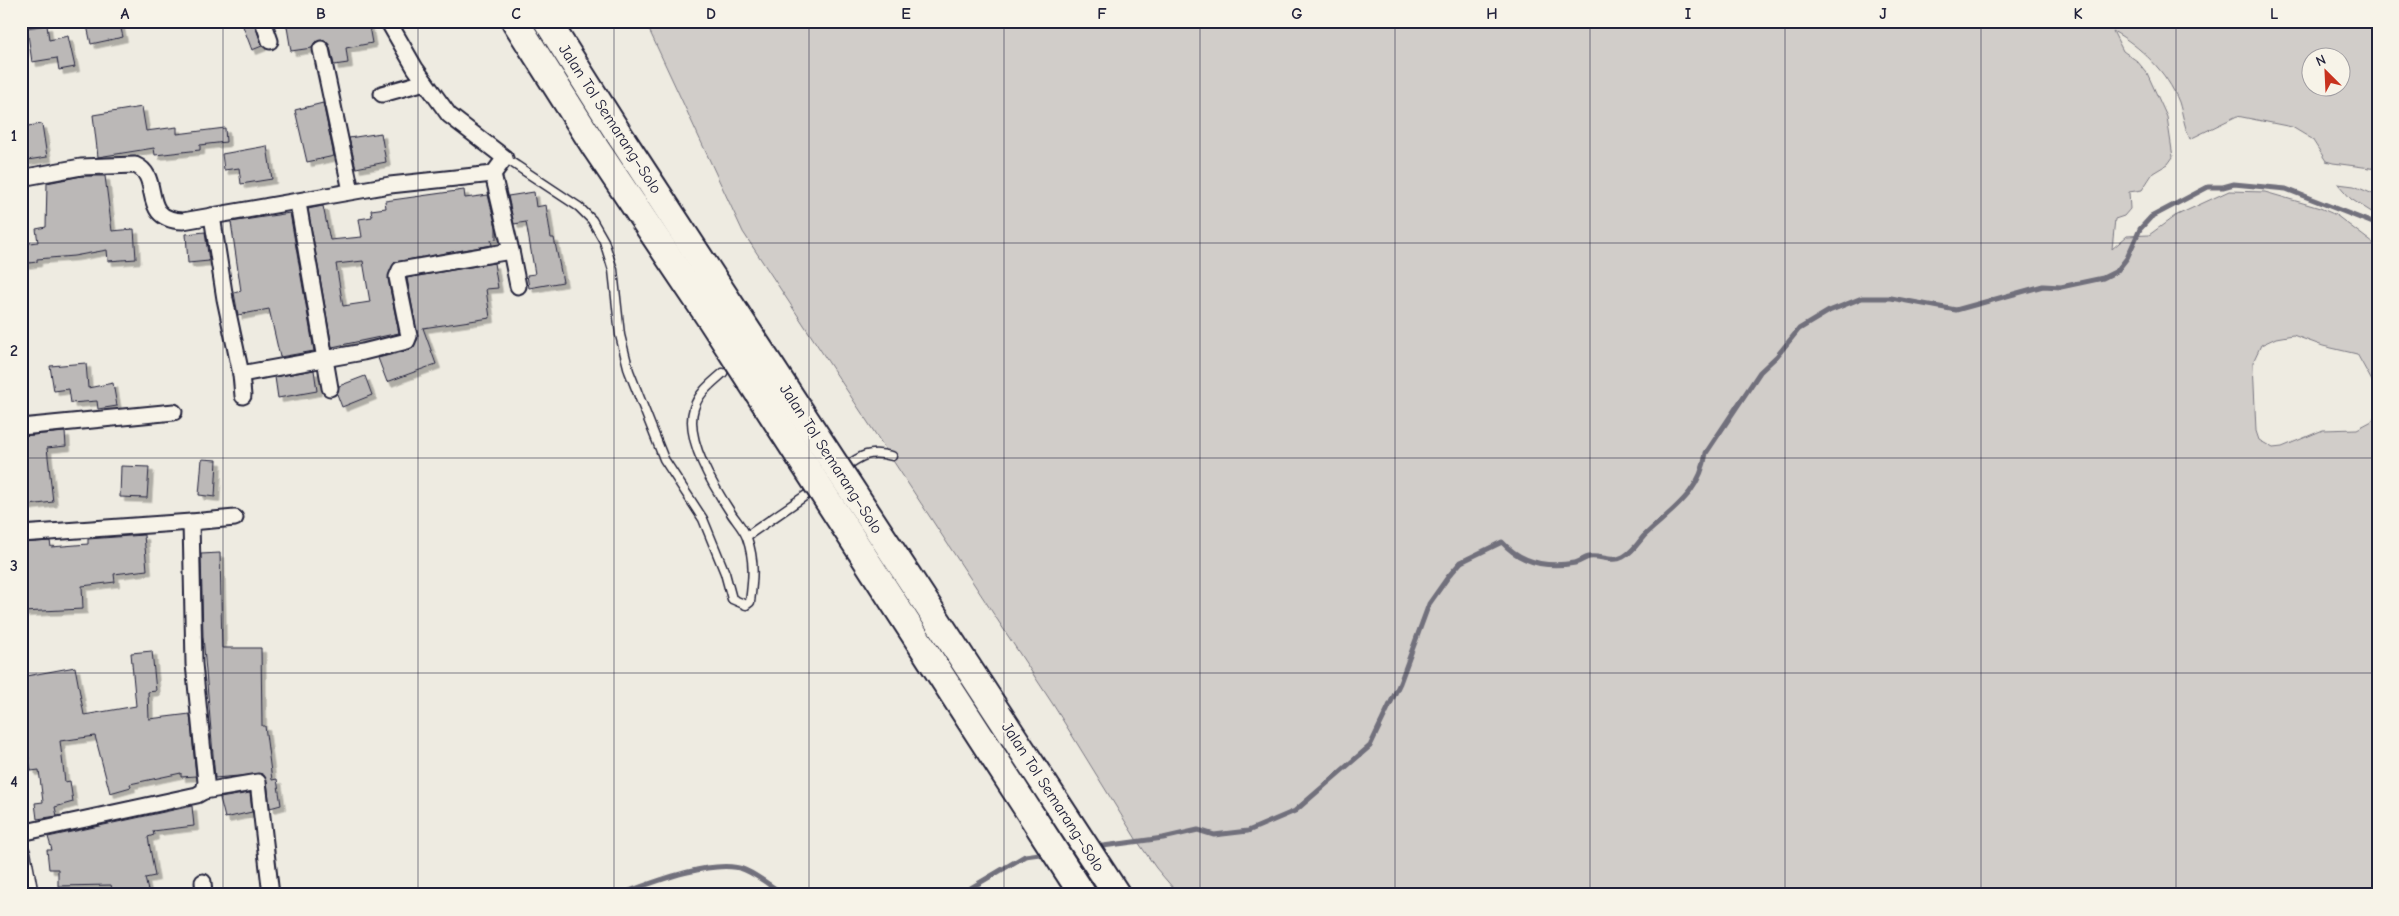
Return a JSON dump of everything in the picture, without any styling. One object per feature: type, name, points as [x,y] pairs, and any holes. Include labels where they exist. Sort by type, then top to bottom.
[{"type":"highway","name":"Jalan Tol Semarang–Solo","points":[[515,21],[1083,895]]},
{"type":"highway","name":"Jalan Tol Semarang–Solo","points":[[547,21],[618,133],[1116,895]]},
{"type":"street","points":[[263,21],[270,41]]},
{"type":"street","points":[[21,178],[81,167],[135,165],[142,169],[147,176],[154,205],[162,216],[169,220],[183,221],[298,203],[350,191],[493,174],[505,158],[449,115],[425,82],[388,21]]},
{"type":"street","points":[[321,49],[350,191]]},
{"type":"street","points":[[382,94],[425,82]]},
{"type":"street","points":[[493,174],[518,286]]},
{"type":"street","points":[[298,203],[330,388]]},
{"type":"street","points":[[212,216],[225,299],[241,374],[243,396]]},
{"type":"street","points":[[241,374],[326,359],[397,344],[408,339],[397,277],[400,270],[511,250]]},
{"type":"street","points":[[21,427],[174,412]]},
{"type":"street","points":[[21,534],[235,518]]},
{"type":"street","points":[[191,522],[194,664],[206,782],[204,791]]},
{"type":"street","points":[[21,834],[197,796],[204,791],[258,782],[271,895]]},
{"type":"street","points":[[21,853],[29,895]]},
{"type":"lane","points":[[505,158],[579,206],[592,220],[604,241],[613,270],[620,335],[629,371],[664,459],[703,519],[725,574],[732,599],[746,606],[750,602],[754,559],[746,536],[702,462],[694,443],[694,408],[703,391],[723,373]]},
{"type":"lane","points":[[746,536],[860,456],[876,452],[892,456]]},
{"type":"shaded area","points":[[645,21],[2378,21],[2378,169],[2326,161],[2312,139],[2292,127],[2237,116],[2190,139],[2179,102],[2160,70],[2143,52],[2113,31],[2123,51],[2137,61],[2147,73],[2167,117],[2173,157],[2168,164],[2153,173],[2142,190],[2129,192],[2130,209],[2124,216],[2115,219],[2112,249],[2127,236],[2149,235],[2175,216],[2229,191],[2265,192],[2320,208],[2336,215],[2378,247],[2378,895],[1179,895],[1156,868],[1136,839],[1054,706],[743,232]],"holes":[[[2293,335],[2323,346],[2357,354],[2377,390],[2376,414],[2372,421],[2357,429],[2323,430],[2282,447],[2273,448],[2259,440],[2256,431],[2253,362],[2261,345],[2276,338]]]},
{"type":"shaded area","points":[[2338,184],[2354,186],[2378,196],[2378,216],[2351,199]]},
{"type":"building","points":[[86,21],[119,21],[123,37],[91,44]]},
{"type":"building","points":[[241,21],[254,21],[262,46],[252,50]]},
{"type":"building","points":[[286,21],[368,21],[372,43],[346,48],[348,63],[334,65],[330,47],[323,40],[315,42],[312,48],[291,51]]},
{"type":"building","points":[[47,25],[49,40],[68,36],[75,67],[59,70],[57,58],[32,62],[27,28]]},
{"type":"building","points":[[323,103],[334,156],[307,162],[295,110]]},
{"type":"building","points":[[142,107],[146,131],[177,127],[177,134],[225,128],[226,142],[200,145],[200,150],[155,155],[154,148],[98,157],[93,115]]},
{"type":"building","points":[[42,124],[47,157],[21,161],[21,127]]},
{"type":"building","points":[[381,133],[386,162],[356,168],[349,138]]},
{"type":"building","points":[[267,146],[272,179],[241,184],[239,168],[224,170],[222,154]]},
{"type":"building","points":[[82,176],[105,176],[112,231],[134,229],[136,259],[108,261],[107,250],[74,256],[37,259],[37,262],[21,264],[21,244],[38,242],[36,229],[46,227],[47,183]]},
{"type":"building","points":[[464,190],[465,198],[488,195],[496,227],[496,239],[491,240],[492,245],[395,262],[388,279],[399,333],[332,347],[308,209],[323,206],[330,240],[362,237],[359,219],[372,217],[371,210],[386,208],[385,201]],"holes":[[[363,261],[370,302],[343,306],[336,264]]]},
{"type":"building","points":[[534,192],[536,207],[546,205],[551,238],[554,238],[563,282],[529,288],[527,275],[535,274],[526,222],[514,224],[508,196]]},
{"type":"building","points":[[290,213],[314,351],[280,357],[269,309],[238,315],[234,293],[241,291],[231,222]]},
{"type":"building","points":[[205,232],[209,261],[188,263],[186,234]]},
{"type":"building","points":[[494,263],[498,288],[486,289],[490,318],[423,328],[436,364],[387,382],[378,358],[410,350],[418,339],[407,278]]},
{"type":"building","points":[[86,363],[88,388],[113,383],[117,406],[98,409],[97,401],[71,403],[69,389],[54,391],[50,366]]},
{"type":"building","points":[[314,370],[317,391],[278,398],[275,377]]},
{"type":"building","points":[[365,376],[372,395],[342,407],[337,394],[339,386]]},
{"type":"building","points":[[65,432],[66,446],[47,448],[53,502],[21,506],[21,436]]},
{"type":"building","points":[[202,459],[217,460],[215,497],[199,495]]},
{"type":"building","points":[[121,466],[149,467],[147,498],[120,497]]},
{"type":"building","points":[[144,535],[147,570],[114,574],[115,582],[82,586],[83,609],[21,612],[21,543],[50,541],[51,547],[88,544],[88,539]]},
{"type":"building","points":[[220,553],[222,648],[261,648],[262,726],[265,726],[272,780],[277,779],[281,805],[270,808],[267,781],[262,774],[215,778],[203,636],[201,554]]},
{"type":"building","points":[[152,651],[156,691],[148,692],[149,719],[190,714],[196,776],[181,777],[181,773],[130,784],[131,787],[110,793],[95,736],[60,741],[65,782],[70,781],[73,802],[55,807],[57,816],[37,819],[35,803],[43,802],[39,770],[31,771],[21,713],[21,677],[75,667],[84,715],[136,706],[131,653]]},
{"type":"building","points":[[250,793],[252,812],[225,818],[220,798]]},
{"type":"building","points":[[192,806],[194,826],[153,831],[154,835],[148,837],[155,876],[145,878],[149,895],[114,895],[111,885],[58,886],[58,869],[49,869],[47,850],[52,850],[48,837]]},
{"type":"waterway","points":[[1095,847],[1163,838],[1198,830],[1214,835],[1248,831],[1295,811],[1370,746],[1400,683],[1429,604],[1461,562],[1502,542],[1517,555],[1526,559],[1554,565],[1575,563],[1593,557],[1619,559],[1626,555],[1691,490],[1703,467],[1706,453],[1760,372],[1777,356],[1799,329],[1829,311],[1862,298],[1891,298],[1956,310],[2043,286],[2061,287],[2103,278],[2117,271],[2127,258],[2140,229],[2151,217],[2208,187],[2223,187],[2234,184],[2286,189],[2378,225]]},
{"type":"waterway","points":[[959,895],[1025,856],[1047,853]]},
{"type":"waterway","points":[[619,895],[682,874],[717,867],[732,867],[745,870],[784,895]]}]
